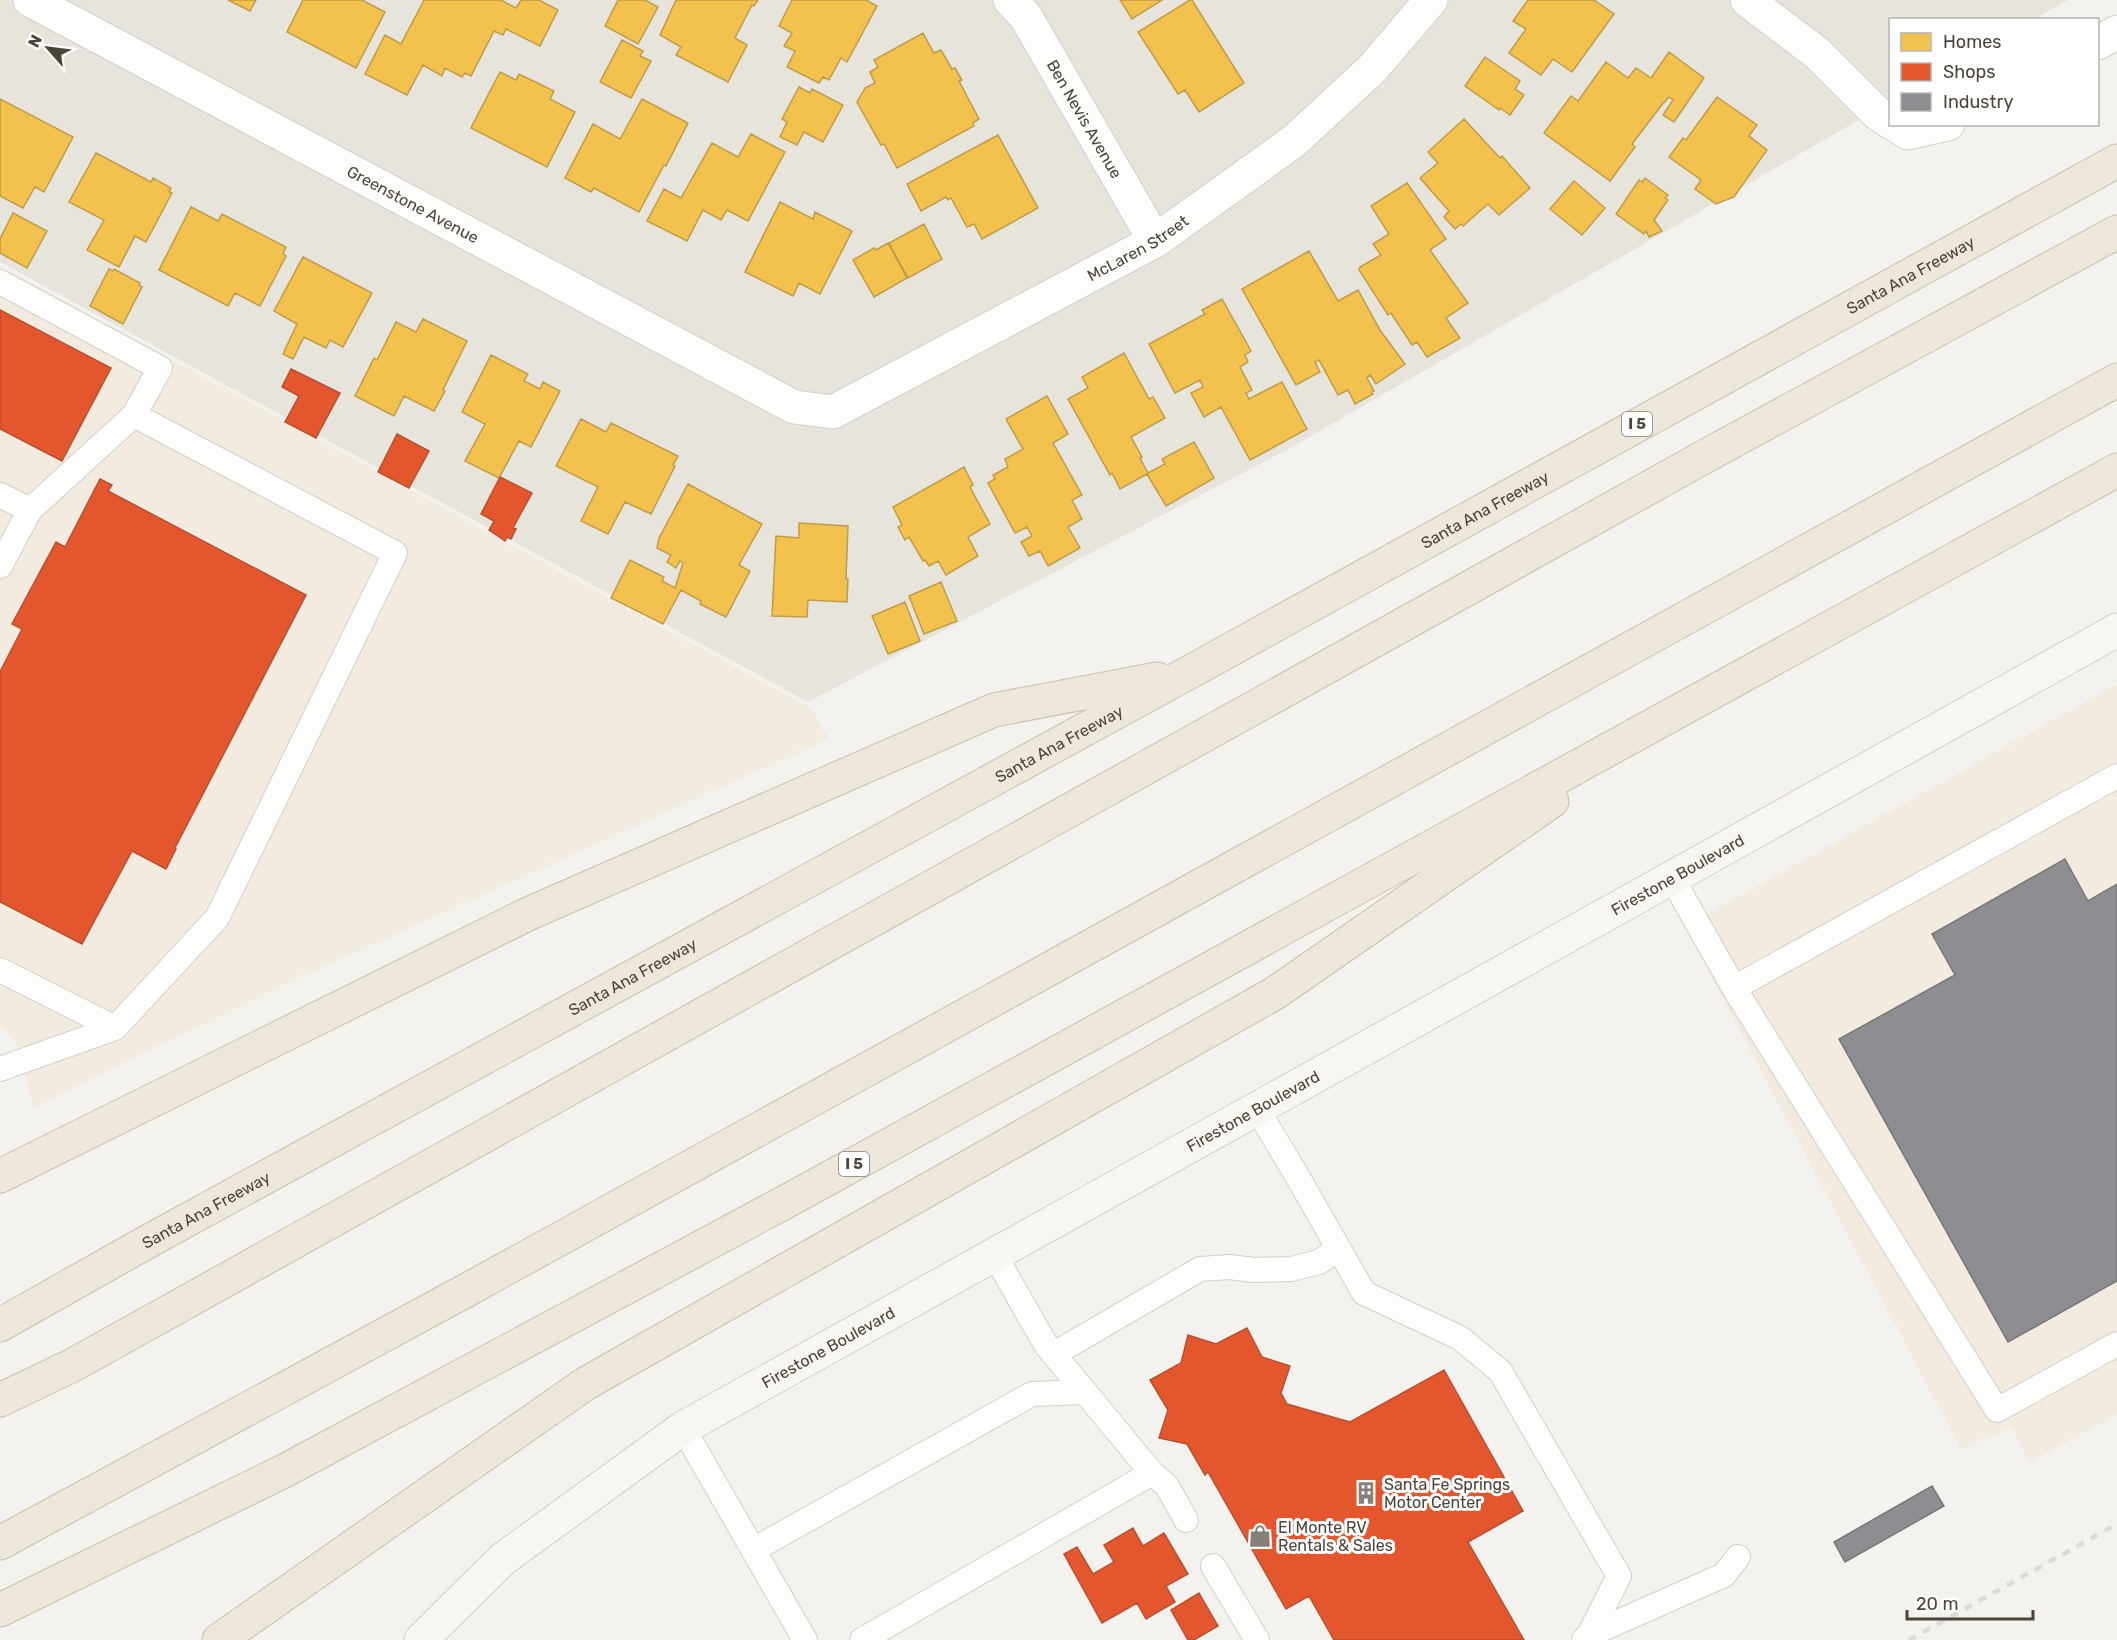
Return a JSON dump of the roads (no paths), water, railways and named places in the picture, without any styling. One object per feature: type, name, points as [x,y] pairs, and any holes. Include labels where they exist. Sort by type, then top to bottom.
[{"type":"highway","name":"Santa Ana Freeway","points":[[0,1325],[147,1242],[1188,673],[2117,161]]},
{"type":"highway","points":[[0,1401],[104,1348],[1703,458],[2117,232]]},
{"type":"highway","points":[[0,1543],[467,1290],[2117,380]]},
{"type":"highway","name":"I 5","points":[[0,1610],[307,1459],[789,1200],[2117,470]]},
{"type":"highway","points":[[0,1176],[528,914],[994,710],[1188,673]]},
{"type":"highway","points":[[219,1640],[585,1384],[1275,993],[1699,699]]},
{"type":"street","name":"Greenstone Avenue","points":[[30,0],[794,407]]},
{"type":"street","name":"Ben Nevis Avenue","points":[[1010,0],[1026,17],[1155,241]]},
{"type":"street","name":"McLaren Street","points":[[794,407],[833,411],[1155,241],[1294,141],[1372,69],[1431,0]]},
{"type":"street","points":[[1747,0],[1817,52],[1878,114],[1889,121]]},
{"type":"street","points":[[2099,42],[2117,32]]},
{"type":"street","points":[[1897,126],[1908,133],[1939,126]]},
{"type":"street","name":"Firestone Boulevard","points":[[421,1640],[503,1559],[683,1428],[2117,630]]},
{"type":"lane","points":[[0,282],[160,368],[134,415],[30,510],[0,566]]},
{"type":"lane","points":[[0,1069],[115,1028],[217,918],[396,553],[134,415]]},
{"type":"lane","points":[[0,495],[30,510]]},
{"type":"lane","points":[[1734,988],[2117,776]]},
{"type":"lane","points":[[1672,878],[1734,988],[1997,1410],[2117,1344]]},
{"type":"lane","points":[[0,970],[115,1028]]},
{"type":"lane","points":[[1257,1108],[1364,1293],[1460,1338],[1500,1371],[1618,1576],[1586,1638]]},
{"type":"lane","points":[[1054,1354],[1200,1269],[1229,1267],[1254,1270],[1291,1269],[1318,1262],[1338,1249]]},
{"type":"lane","points":[[994,1254],[1046,1345],[1152,1473],[1167,1486],[1186,1520]]},
{"type":"lane","points":[[753,1550],[1032,1394],[1085,1392]]},
{"type":"lane","points":[[683,1428],[805,1640]]},
{"type":"lane","points":[[862,1640],[1152,1473]]},
{"type":"lane","points":[[1586,1638],[1724,1575],[1738,1557]]},
{"type":"lane","points":[[1213,1566],[1257,1640]]},
{"type":"railway","points":[[1909,1640],[2117,1524]]},
{"type":"place","name":"Santa Fe Springs Motor Center","points":[[1366,1493]]},
{"type":"place","name":"El Monte RV Rentals & Sales","points":[[1260,1536]]}]
